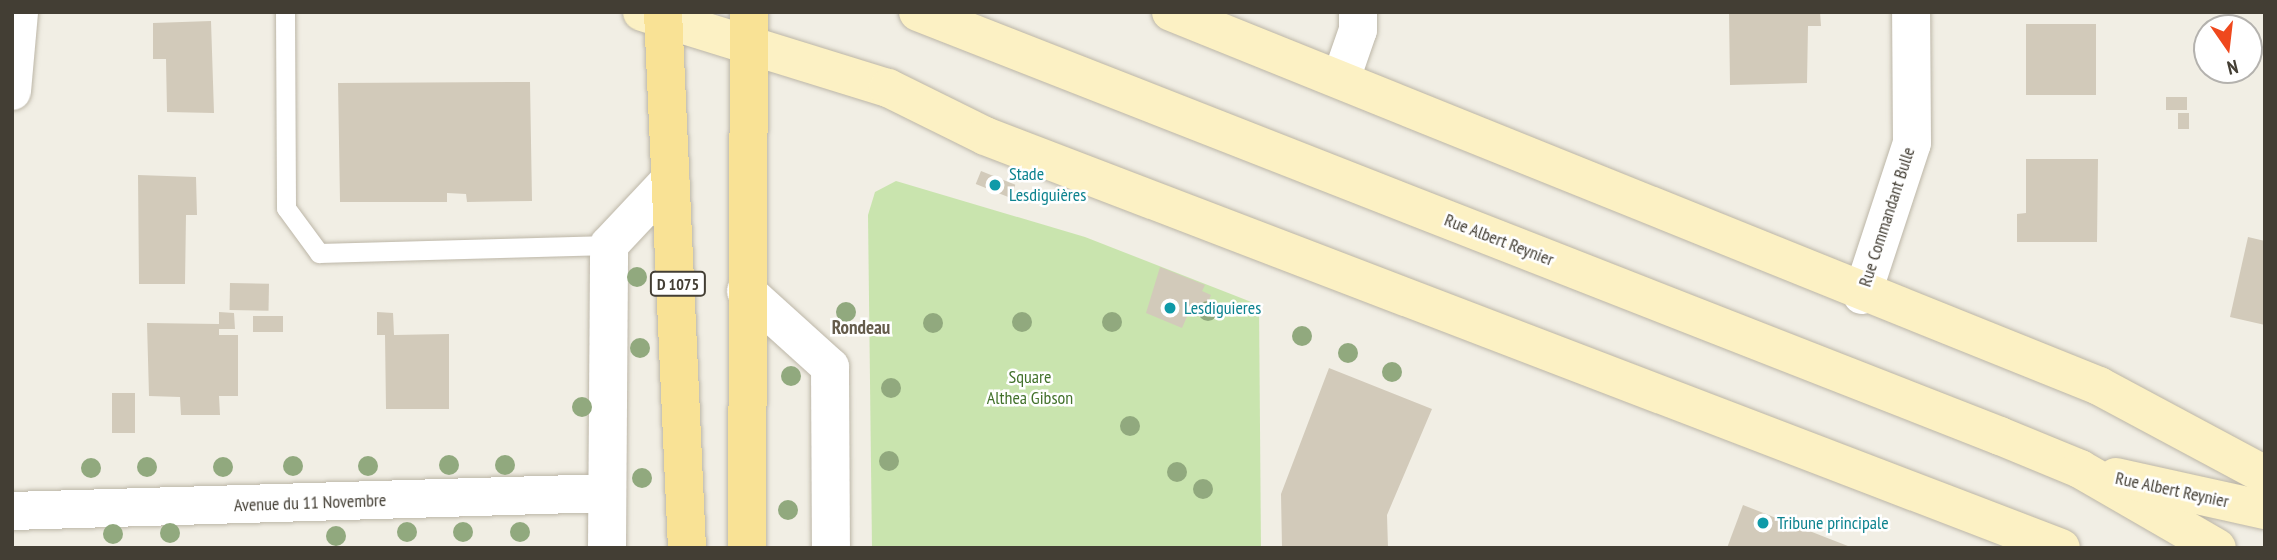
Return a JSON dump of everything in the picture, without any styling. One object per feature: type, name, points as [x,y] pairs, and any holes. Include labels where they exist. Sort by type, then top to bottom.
[{"type":"main road","name":"Rue Albert Reynier","points":[[918,12],[2080,469],[2217,548]]},
{"type":"main road","points":[[1171,12],[1341,79],[1862,295],[2099,386],[2265,475]]},
{"type":"main road","points":[[656,15],[750,28],[888,88],[997,141],[2061,548]]},
{"type":"main road","name":"D 1075","points":[[656,15],[670,180],[687,548]]},
{"type":"main road","points":[[747,548],[746,291],[750,28]]},
{"type":"main road","name":"Rue Albert Reynier","points":[[2080,469],[2265,510]]},
{"type":"street","points":[[12,91],[19,12]]},
{"type":"street","points":[[1341,79],[1358,30],[1358,12]]},
{"type":"street","name":"Rue Commandant Bulle","points":[[1862,295],[1912,144],[1911,12]]},
{"type":"street","points":[[607,548],[609,244],[670,180]]},
{"type":"street","points":[[746,291],[830,367],[831,548]]},
{"type":"street","name":"Avenue du 11 Novembre","points":[[12,511],[607,493]]},
{"type":"lane","points":[[285,12],[286,208],[319,253],[609,244]]},
{"type":"green space","name":"Square Althea Gibson","points":[[896,181],[1085,237],[1259,305],[1261,548],[872,548],[868,215],[875,192]]},
{"type":"building","points":[[1729,12],[1820,12],[1821,26],[1808,26],[1807,83],[1730,85]]},
{"type":"building","points":[[211,21],[214,113],[167,112],[166,59],[153,59],[153,23]]},
{"type":"building","points":[[2026,24],[2096,24],[2096,95],[2026,95]]},
{"type":"building","points":[[530,82],[532,201],[467,202],[466,194],[447,193],[447,202],[340,202],[338,83]]},
{"type":"building","points":[[2166,97],[2187,97],[2187,110],[2166,110]]},
{"type":"building","points":[[2178,113],[2189,113],[2189,129],[2178,129]]},
{"type":"building","points":[[2026,159],[2098,159],[2097,242],[2017,242],[2017,214],[2026,213]]},
{"type":"building","name":"Stade Lesdiguières","points":[[981,171],[1015,185],[1010,198],[976,184]]},
{"type":"building","points":[[138,175],[196,177],[197,215],[186,215],[185,284],[139,284]]},
{"type":"building","points":[[2248,237],[2265,241],[2265,325],[2230,317]]},
{"type":"building","points":[[1160,267],[1205,285],[1202,291],[1211,295],[1206,308],[1193,303],[1182,328],[1146,313]]},
{"type":"building","points":[[230,283],[269,284],[269,311],[230,310]]},
{"type":"building","points":[[219,312],[234,313],[235,329],[219,329],[219,335],[238,335],[238,396],[219,396],[220,415],[181,415],[180,397],[149,396],[147,323],[219,324]]},
{"type":"building","points":[[377,312],[393,313],[394,335],[449,334],[449,409],[386,409],[385,335],[377,335]]},
{"type":"building","points":[[253,316],[283,316],[283,332],[253,332]]},
{"type":"building","points":[[1329,368],[1432,409],[1387,515],[1388,548],[1282,548],[1281,494]]},
{"type":"building","points":[[112,393],[135,393],[135,433],[112,433]]},
{"type":"building","name":"Tribune principale","points":[[1743,505],[1853,548],[1727,548]]},
{"type":"place","name":"Stade Lesdiguières","points":[[995,185]]},
{"type":"place","name":"Lesdiguieres","points":[[1170,308]]},
{"type":"place","name":"Tribune principale","points":[[1763,523]]},
{"type":"district","name":"Rondeau","points":[[861,328]]}]
